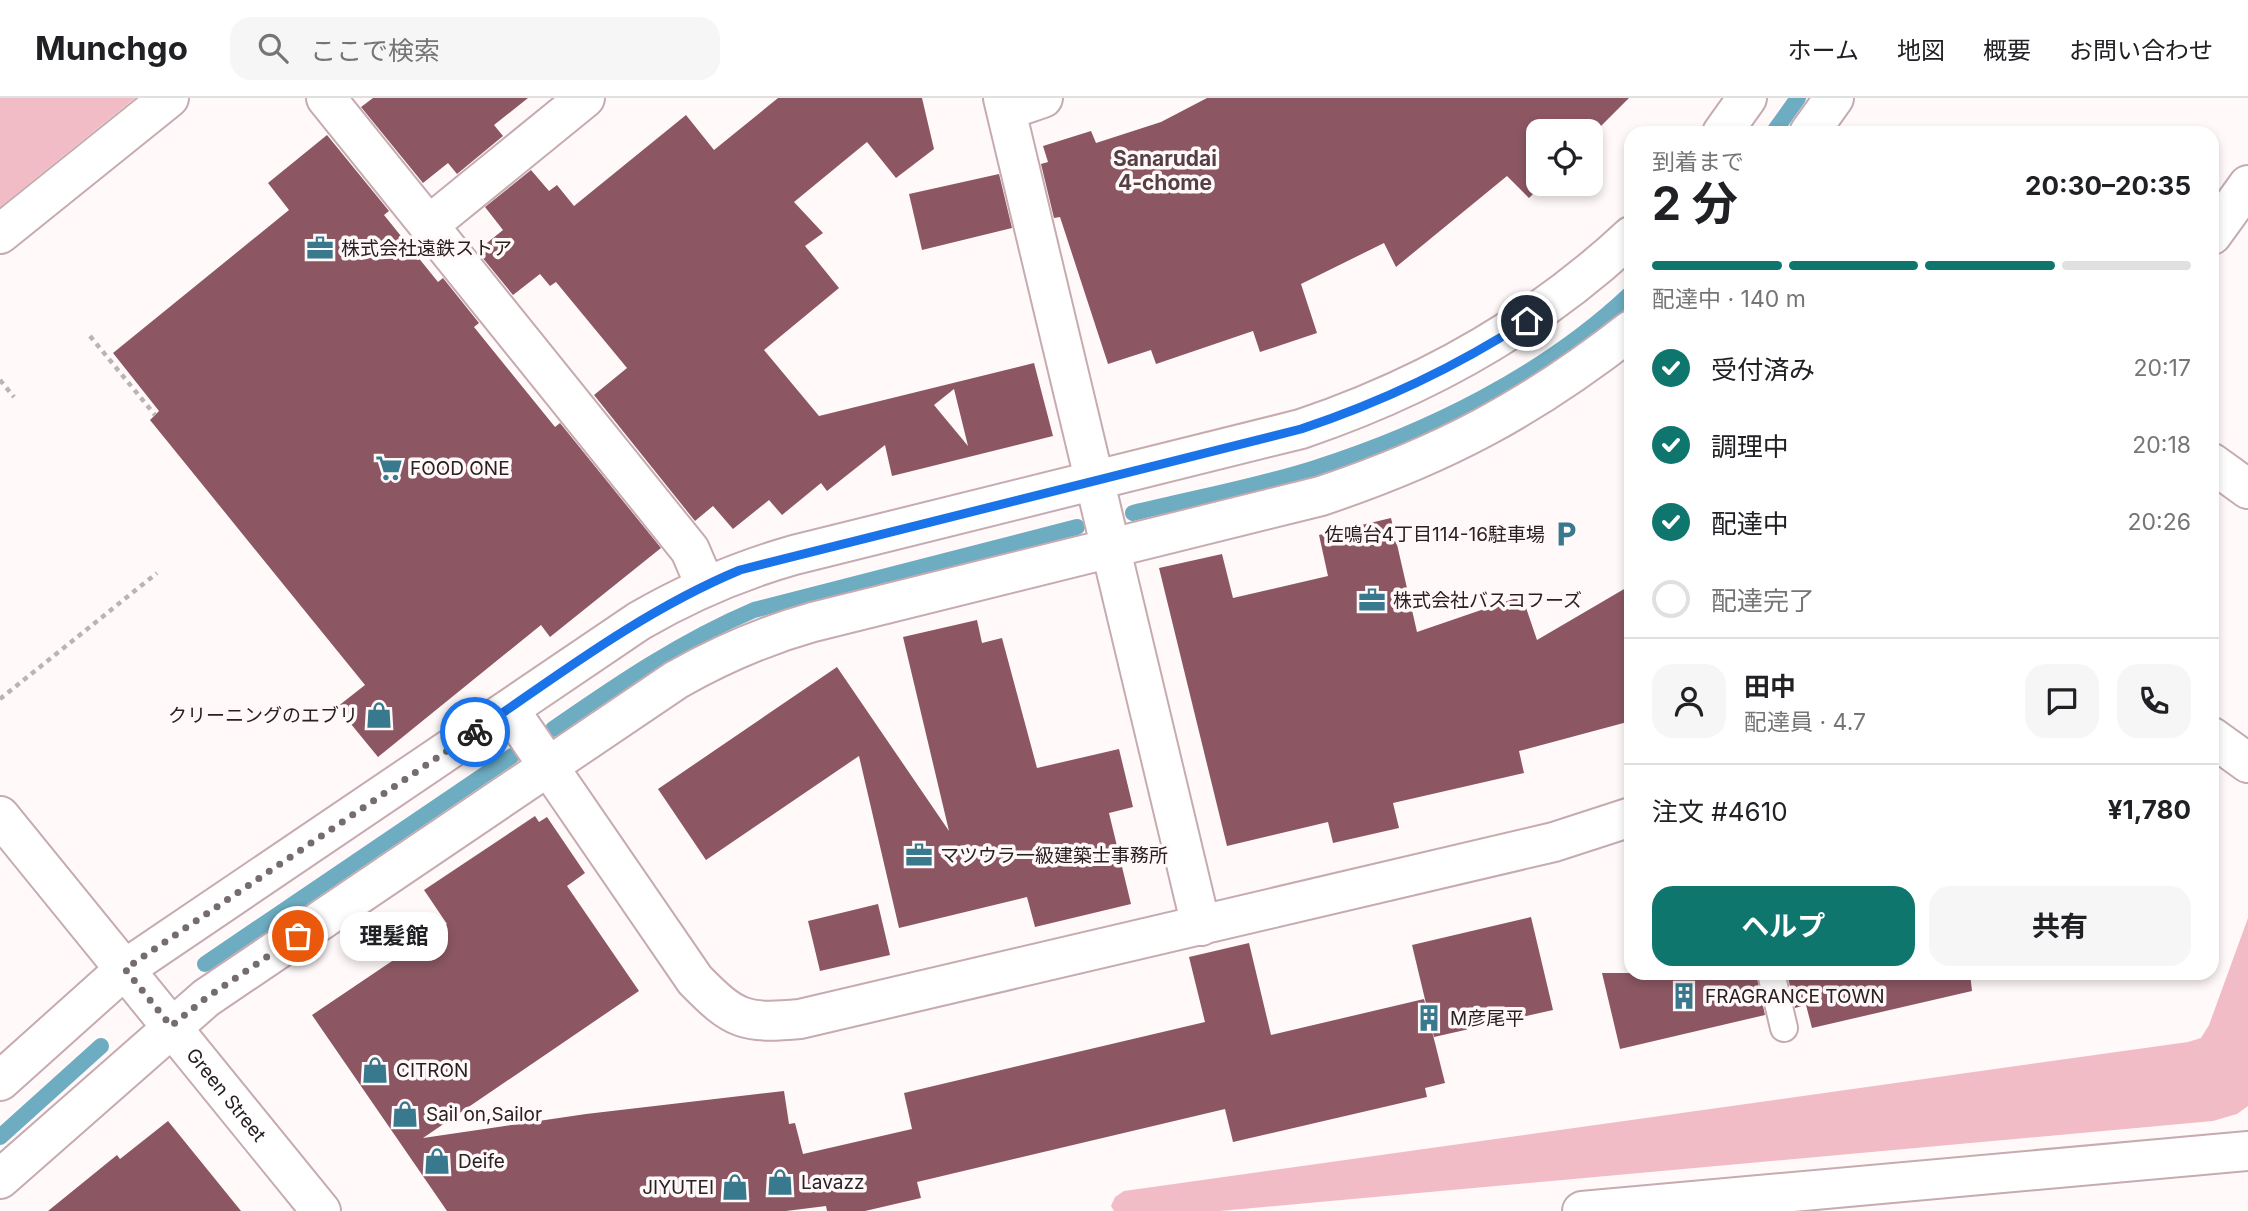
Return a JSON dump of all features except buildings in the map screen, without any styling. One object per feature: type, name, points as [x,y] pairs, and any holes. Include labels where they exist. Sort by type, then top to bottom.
[{"type":"street","points":[[0,234],[169,98]]},
{"type":"street","points":[[326,98],[690,550],[705,585]]},
{"type":"street","points":[[429,225],[585,98]]},
{"type":"street","points":[[1726,126],[1747,98]]},
{"type":"street","points":[[1814,126],[1834,98]]},
{"type":"street","points":[[1018,102],[1096,481],[1201,926]]},
{"type":"street","points":[[2219,225],[2248,185]]},
{"type":"street","points":[[0,1081],[125,969],[639,621],[705,585],[740,570],[794,555],[1301,429],[1366,407],[1428,379],[1489,346],[1546,308],[1624,242]]},
{"type":"street","points":[[0,1179],[206,998],[676,680],[719,655],[764,636],[1321,496],[1392,472],[1460,442],[1525,405],[1624,335]]},
{"type":"street","points":[[2219,468],[2248,489]]},
{"type":"street","points":[[509,709],[695,981],[723,1009],[760,1023],[800,1019],[1201,926],[1554,842],[1624,819]]},
{"type":"street","points":[[2219,742],[2248,763]]},
{"type":"street","name":"Green Street","points":[[0,816],[321,1211]]},
{"type":"street","points":[[1582,1211],[1859,1199],[2248,1151]]},
{"type":"lane","points":[[1773,980],[1784,1028]]},
{"type":"path","points":[[90,336],[155,415]]},
{"type":"path","points":[[0,380],[14,397]]},
{"type":"path","points":[[0,699],[157,573]]},
{"type":"shaded area","points":[[0,98],[135,98],[0,207]]},
{"type":"shaded area","points":[[2248,918],[2248,1106],[2237,1114],[2213,1121],[1220,1211],[1114,1211],[1111,1206],[1115,1197],[1124,1191],[2188,1042],[2201,1038],[2209,1025]]},
{"type":"waterway","points":[[1778,126],[1798,98]]},
{"type":"waterway","points":[[1133,513],[1293,475],[1400,437],[1483,398],[1523,375],[1597,323],[1624,299]]},
{"type":"waterway","points":[[553,729],[675,649],[754,610],[1077,527]]},
{"type":"waterway","points":[[205,964],[512,756]]},
{"type":"waterway","points":[[0,1137],[101,1046]]},
{"type":"way so far","points":[[298,936],[206,998],[171,1026],[125,969],[475,732]]},
{"type":"place","name":"株式会社遠鉄ストア","points":[[320,248]]},
{"type":"place","name":"FOOD ONE","points":[[389,468]]},
{"type":"place","name":"佐鳴台4丁目114-16駐車場","points":[[1566,534]]},
{"type":"place","name":"株式会社バスコフーズ","points":[[1372,600]]},
{"type":"place","name":"クリーニングのエブリ","points":[[379,715]]},
{"type":"place","name":"マツウラ一級建築士事務所","points":[[919,855]]},
{"type":"place","name":"理髪館","points":[[298,936]]},
{"type":"place","name":"FRAGRANCE TOWN","points":[[1684,996]]},
{"type":"place","name":"M彦尾平","points":[[1429,1018]]},
{"type":"place","name":"CITRON","points":[[375,1070]]},
{"type":"place","name":"Sail on,Sailor","points":[[405,1114]]},
{"type":"place","name":"Deife","points":[[437,1161]]},
{"type":"place","name":"Lavazz","points":[[780,1182]]},
{"type":"place","name":"JIYUTEI","points":[[735,1187]]},
{"type":"district","name":"Sanarudai 4-chome","points":[[1165,171]]},
{"type":"route","points":[[475,732],[639,621],[688,592],[740,570],[1301,429],[1366,407],[1428,379],[1489,346],[1527,321]]}]
